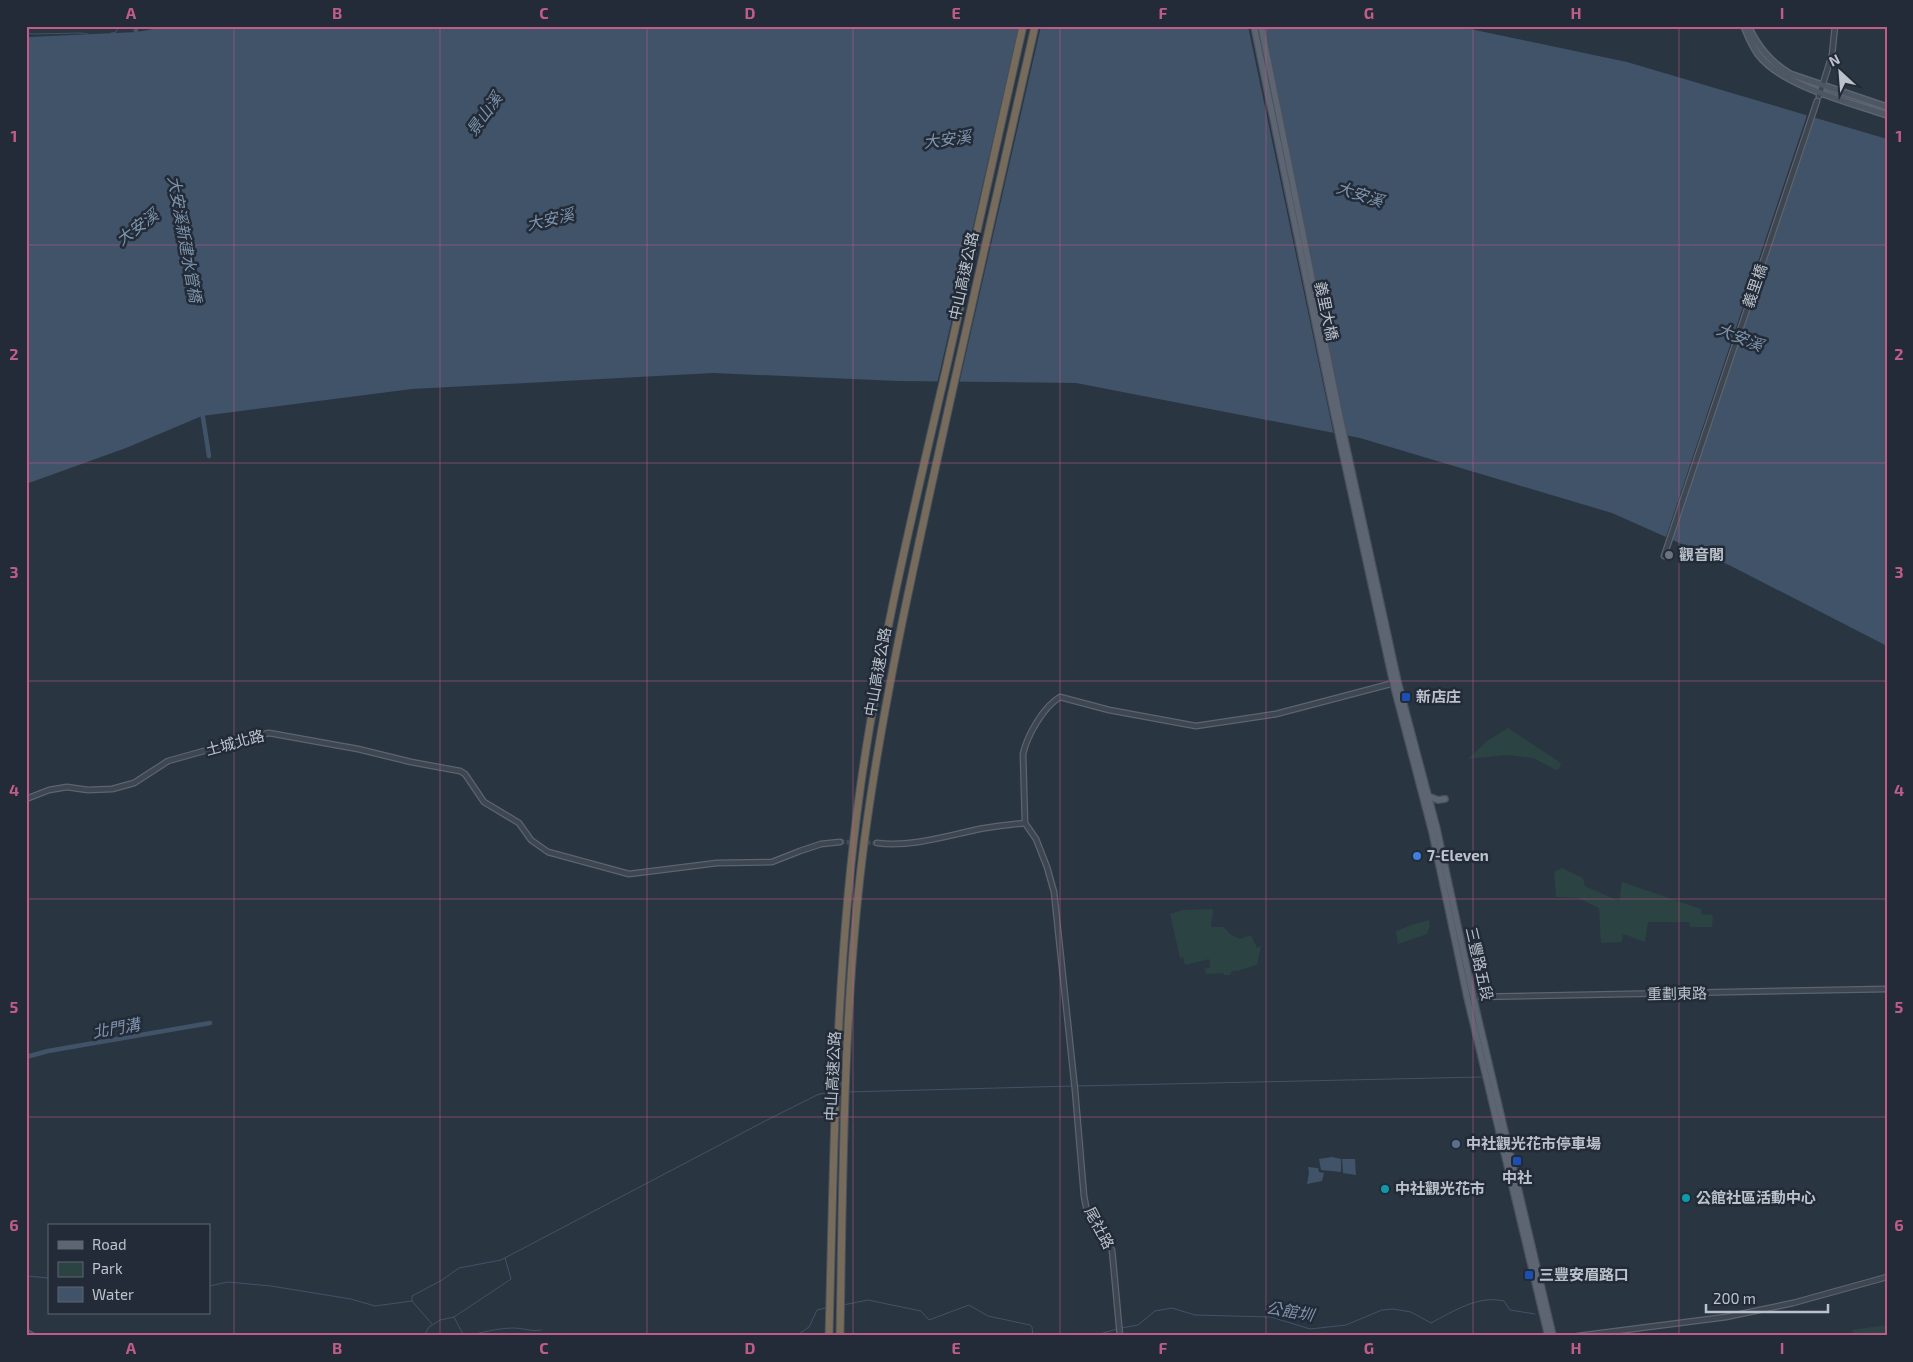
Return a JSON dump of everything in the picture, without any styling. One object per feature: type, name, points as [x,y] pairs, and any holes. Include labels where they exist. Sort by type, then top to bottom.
[{"type":"highway","name":"中山高速公路","points":[[830,1336],[837,1040],[843,940],[861,781],[877,689],[936,414],[1024,26]]},
{"type":"highway","name":"中山高速公路","points":[[840,1336],[848,1048],[856,929],[865,839],[876,760],[900,626],[1035,26]]},
{"type":"main road","name":"義里大橋","points":[[1254,26],[1334,414],[1377,599]]},
{"type":"main road","name":"義里大橋","points":[[1261,26],[1377,599]]},
{"type":"main road","points":[[1744,26],[1758,54],[1767,63],[1795,83],[1819,96],[1887,115]]},
{"type":"main road","points":[[1748,26],[1761,50],[1780,68],[1800,78],[1887,107]]},
{"type":"main road","name":"三豐路五段","points":[[1377,599],[1548,1336]]},
{"type":"main road","name":"三豐路五段","points":[[1395,682],[1428,795],[1470,997],[1553,1336]]},
{"type":"main road","points":[[1428,795],[1434,799],[1445,799]]},
{"type":"street","name":"義里橋","points":[[1664,556],[1823,85],[1832,55],[1835,26]]},
{"type":"street","points":[[877,843],[892,845],[911,844],[988,827],[1025,823],[1023,754],[1025,744],[1030,733],[1053,702],[1060,697],[1109,710],[1196,726],[1276,714],[1395,682]]},
{"type":"street","name":"土城北路","points":[[26,799],[49,790],[67,787],[88,790],[112,789],[134,783],[168,761],[211,749],[233,740],[269,733],[358,749],[462,772],[484,802],[519,823],[528,837],[542,849],[621,873],[629,874],[717,863],[772,862],[821,844],[840,842]]},
{"type":"street","name":"尾社路","points":[[1025,823],[1036,839],[1050,875],[1054,892],[1084,1196],[1087,1212],[1112,1250],[1120,1336]]},
{"type":"street","name":"重劃東路","points":[[1470,997],[1887,989]]},
{"type":"street","points":[[1578,1336],[1726,1317],[1793,1303],[1887,1277]]},
{"type":"street","points":[[26,1332],[33,1336]]},
{"type":"green space","points":[[1508,728],[1561,763],[1559,769],[1556,770],[1533,758],[1506,755],[1468,759],[1487,741]]},
{"type":"green space","points":[[1562,868],[1583,878],[1585,886],[1619,901],[1622,882],[1701,909],[1701,914],[1713,915],[1712,927],[1690,927],[1689,922],[1648,922],[1645,942],[1623,934],[1622,942],[1601,943],[1599,908],[1578,898],[1556,897],[1554,872]]},
{"type":"green space","points":[[1212,909],[1211,927],[1224,927],[1230,934],[1240,939],[1251,935],[1257,948],[1261,946],[1257,965],[1232,971],[1230,975],[1224,975],[1223,973],[1206,974],[1204,969],[1210,967],[1209,959],[1185,965],[1183,957],[1180,958],[1170,914],[1182,910]]},
{"type":"green space","points":[[1429,920],[1430,926],[1427,934],[1398,944],[1396,931]]},
{"type":"green space","points":[[1887,1325],[1887,1336],[1856,1336],[1851,1330]]},
{"type":"water","points":[[168,26],[1456,26],[1627,62],[1887,139],[1887,646],[1731,566],[1612,513],[1360,438],[1076,383],[898,381],[713,373],[412,389],[202,416],[126,448],[26,484],[26,40],[29,37],[137,32]]},
{"type":"water","points":[[1332,1157],[1341,1159],[1341,1172],[1321,1170],[1319,1159]]},
{"type":"water","points":[[1342,1159],[1355,1159],[1356,1175],[1343,1173]]},
{"type":"water","points":[[1308,1167],[1318,1168],[1319,1172],[1324,1173],[1322,1181],[1307,1184]]},
{"type":"pier","points":[[1019,26],[1041,26],[959,384],[937,384]]},
{"type":"pier","points":[[1248,26],[1261,26],[1347,438],[1334,436]]},
{"type":"pier","points":[[1808,112],[1813,114],[1670,542],[1665,540]]},
{"type":"waterway","points":[[111,33],[116,32],[119,26]]},
{"type":"waterway","name":"大安溪新建水管橋","points":[[135,26],[137,36]]},
{"type":"waterway","points":[[26,33],[88,34]]},
{"type":"waterway","name":"大安溪新建水管橋","points":[[202,411],[209,456]]},
{"type":"waterway","name":"北門溝","points":[[26,1057],[48,1051],[210,1023]]},
{"type":"waterway","points":[[1077,1086],[1481,1077]]},
{"type":"waterway","points":[[847,1092],[1073,1086]]},
{"type":"waterway","points":[[210,1286],[228,1282],[271,1286],[351,1299],[375,1306],[412,1301],[412,1296],[442,1280],[459,1268],[501,1260],[769,1119],[819,1094],[833,1092]]},
{"type":"waterway","points":[[424,1336],[429,1327],[440,1320],[454,1317],[511,1279],[505,1258]]},
{"type":"waterway","points":[[26,1276],[48,1278]]},
{"type":"waterway","name":"公館圳","points":[[843,1305],[868,1300],[921,1311],[929,1320],[969,1305],[988,1316],[1030,1325],[1033,1336]]},
{"type":"waterway","name":"公館圳","points":[[1121,1328],[1138,1325],[1155,1311],[1172,1308],[1195,1315],[1271,1317],[1310,1329],[1346,1325],[1382,1310],[1393,1309],[1411,1312],[1431,1323],[1466,1305],[1485,1300],[1504,1301],[1510,1310],[1535,1314]]},
{"type":"waterway","points":[[412,1301],[432,1324]]},
{"type":"waterway","name":"公館圳","points":[[796,1336],[809,1327],[817,1310],[826,1308]]},
{"type":"waterway","points":[[454,1317],[464,1336]]},
{"type":"waterway","points":[[466,1336],[507,1328],[541,1330]]},
{"type":"waterway","name":"公館圳","points":[[1093,1336],[1117,1329]]},
{"type":"tunnel","points":[[840,842],[877,843]]},
{"type":"place","name":"觀音閣","points":[[1669,555]]},
{"type":"place","name":"新店庄","points":[[1406,697]]},
{"type":"place","name":"7-Eleven","points":[[1417,856]]},
{"type":"place","name":"中社觀光花市停車場","points":[[1456,1144]]},
{"type":"place","name":"中社","points":[[1517,1161]]},
{"type":"place","name":"中社觀光花市","points":[[1385,1189]]},
{"type":"place","name":"公館社區活動中心","points":[[1686,1198]]},
{"type":"place","name":"三豐安眉路口","points":[[1529,1275]]},
{"type":"water label","name":"景山溪","points":[[484,114]]},
{"type":"water label","name":"大安溪","points":[[947,139]]},
{"type":"water label","name":"大安溪","points":[[1360,194]]},
{"type":"water label","name":"大安溪","points":[[550,219]]},
{"type":"water label","name":"大安溪","points":[[137,227]]},
{"type":"water label","name":"大安溪","points":[[1740,337]]}]
